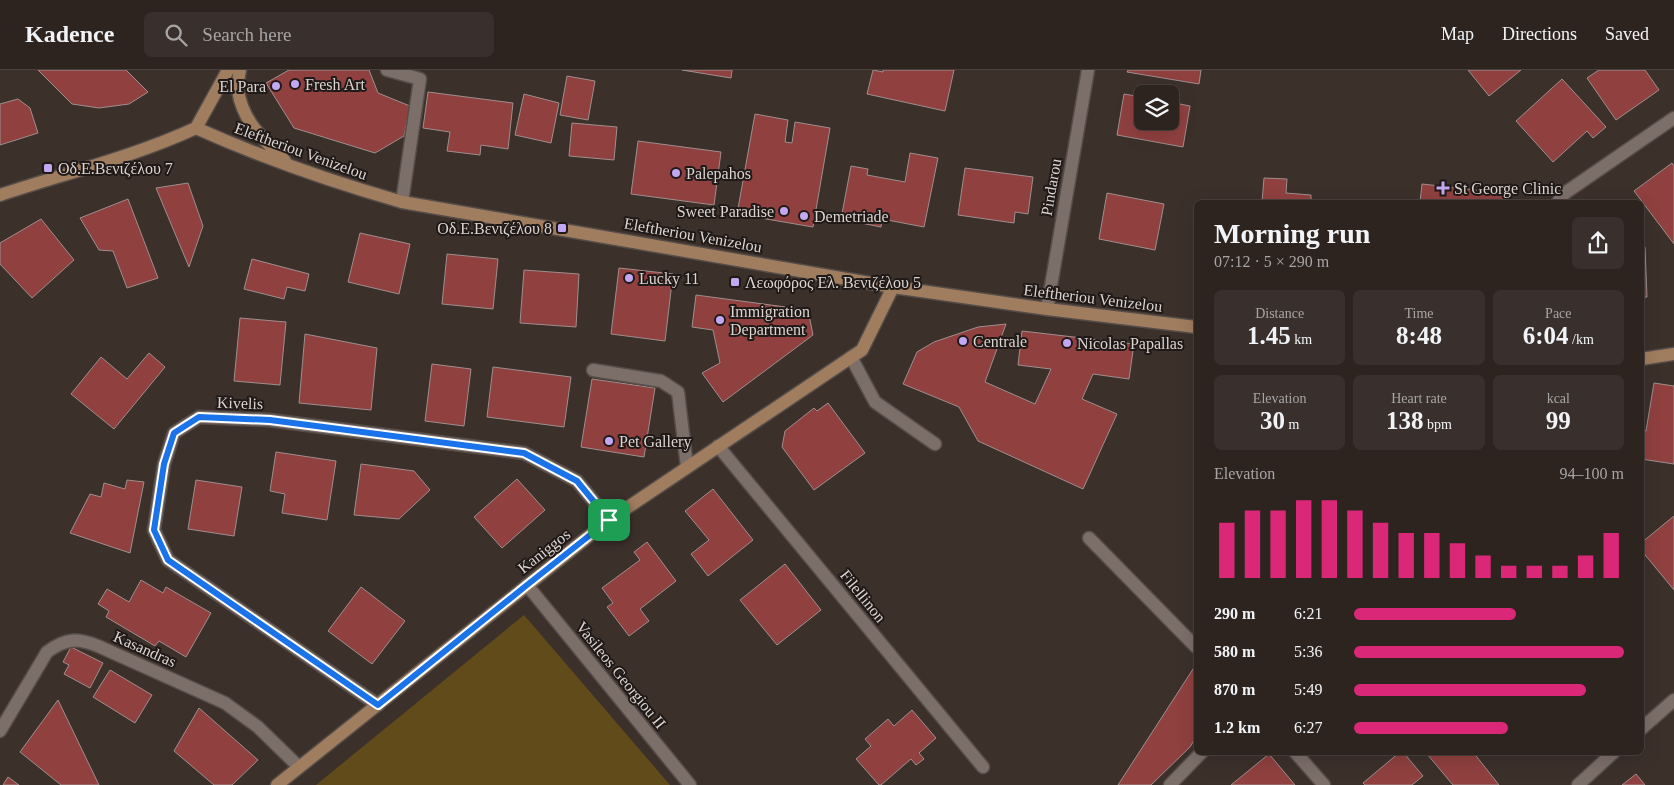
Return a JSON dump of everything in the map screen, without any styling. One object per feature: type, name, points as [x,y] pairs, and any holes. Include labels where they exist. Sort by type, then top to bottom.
[{"type":"main road","points":[[0,195],[104,164],[160,144],[196,128],[228,70]]},
{"type":"main road","points":[[240,70],[238,89],[245,113],[254,130],[288,165]]},
{"type":"main road","name":"Eleftheriou Venizelou","points":[[196,128],[288,165],[402,202],[893,287],[1047,309],[1194,327]]},
{"type":"main road","name":"Kaniggos","points":[[277,785],[298,766],[378,705],[609,520],[862,350],[893,287]]},
{"type":"main road","points":[[1644,358],[1674,354]]},
{"type":"street","points":[[387,70],[420,79],[402,202]]},
{"type":"street","name":"Pindarou","points":[[1047,309],[1088,70]]},
{"type":"street","points":[[1560,200],[1565,193],[1674,118]]},
{"type":"street","points":[[851,357],[875,402],[935,444]]},
{"type":"street","points":[[593,370],[661,381],[678,392],[687,466]]},
{"type":"street","name":"Kivelis","points":[[378,705],[168,560],[154,530],[164,464],[174,433],[199,417],[270,420],[524,453],[577,481],[609,520]]},
{"type":"street","name":"Filellinon","points":[[718,446],[983,767]]},
{"type":"street","points":[[1088,538],[1194,645]]},
{"type":"street","name":"Vasileos Georgiou II","points":[[527,585],[690,785]]},
{"type":"street","name":"Kasandras","points":[[0,731],[48,652],[59,643],[80,640],[98,646],[225,703],[258,727],[298,766]]},
{"type":"street","points":[[1644,726],[1674,700]]},
{"type":"street","points":[[1170,785],[1199,755]]},
{"type":"street","points":[[1298,755],[1324,785]]},
{"type":"street","points":[[1578,785],[1611,755]]},
{"type":"shaded area","points":[[524,615],[670,785],[316,785]]},
{"type":"building","points":[[38,70],[126,70],[148,92],[129,104],[99,108],[72,104]]},
{"type":"building","points":[[289,70],[369,70],[378,93],[410,106],[404,136],[375,153],[294,128],[266,83]]},
{"type":"building","points":[[682,70],[732,70],[731,78]]},
{"type":"building","points":[[873,70],[883,72],[883,70],[954,70],[945,111],[867,94]]},
{"type":"building","points":[[1128,70],[1201,70],[1199,84],[1127,72]]},
{"type":"building","points":[[1468,70],[1521,70],[1489,96]]},
{"type":"building","points":[[1599,70],[1645,70],[1659,90],[1616,120],[1587,78]]},
{"type":"building","points":[[567,76],[595,81],[588,120],[560,115]]},
{"type":"building","points":[[1562,79],[1606,127],[1593,138],[1587,131],[1553,162],[1516,121]]},
{"type":"building","points":[[428,92],[513,103],[508,149],[481,145],[480,155],[447,151],[450,132],[423,128]]},
{"type":"building","points":[[524,94],[559,103],[551,143],[515,135]]},
{"type":"building","points":[[1124,94],[1134,96],[1134,130],[1179,130],[1179,104],[1190,106],[1183,147],[1117,135]]},
{"type":"building","points":[[18,99],[30,108],[38,133],[0,145],[0,104]]},
{"type":"building","points":[[755,114],[788,120],[785,142],[792,143],[795,122],[830,128],[813,227],[737,214]]},
{"type":"building","points":[[572,123],[617,127],[614,160],[569,156]]},
{"type":"building","name":"Palepahos","points":[[638,141],[721,152],[714,205],[631,194]]},
{"type":"building","points":[[910,153],[938,158],[924,227],[882,219],[881,227],[841,219],[851,166],[868,169],[867,175],[905,182]]},
{"type":"building","points":[[1672,163],[1674,166],[1674,244],[1644,204],[1644,200],[1641,200],[1634,191]]},
{"type":"building","points":[[965,168],[1033,177],[1028,214],[1015,212],[1014,223],[958,215]]},
{"type":"building","points":[[1264,178],[1287,179],[1286,193],[1311,195],[1311,200],[1262,200]]},
{"type":"building","points":[[188,183],[203,226],[189,267],[156,188]]},
{"type":"building","name":"St George Clinic","points":[[1422,184],[1505,193],[1503,200],[1420,200]]},
{"type":"building","points":[[1107,193],[1164,204],[1155,250],[1099,239]]},
{"type":"building","points":[[128,199],[158,278],[127,288],[113,251],[99,250],[80,218]]},
{"type":"building","points":[[41,219],[74,260],[32,298],[0,264],[0,243]]},
{"type":"building","points":[[360,233],[410,244],[399,294],[348,282]]},
{"type":"building","points":[[1644,247],[1645,247],[1647,297],[1644,297]]},
{"type":"building","points":[[447,254],[498,259],[493,309],[442,304]]},
{"type":"building","points":[[252,259],[309,274],[305,291],[287,287],[284,299],[244,289]]},
{"type":"building","points":[[619,268],[673,274],[665,341],[611,334]]},
{"type":"building","points":[[524,270],[579,274],[576,327],[520,323]]},
{"type":"building","points":[[696,295],[808,310],[813,335],[723,402],[702,373],[720,363],[713,330],[692,327]]},
{"type":"building","points":[[240,318],[286,322],[280,385],[234,381]]},
{"type":"building","points":[[1006,324],[985,382],[1035,404],[1051,369],[1018,365],[1022,331],[1134,344],[1129,379],[1093,374],[1082,399],[1117,414],[1083,489],[978,441],[959,407],[903,384],[917,352],[934,342],[978,327]]},
{"type":"building","points":[[305,334],[377,348],[371,410],[299,403]]},
{"type":"building","points":[[149,353],[165,367],[114,429],[71,394],[101,357],[127,379]]},
{"type":"building","points":[[432,364],[471,369],[464,426],[425,421]]},
{"type":"building","points":[[493,367],[571,377],[564,427],[487,417]]},
{"type":"building","points":[[592,379],[655,388],[644,457],[581,447]]},
{"type":"building","points":[[1654,383],[1674,386],[1674,464],[1644,459],[1644,431],[1646,431]]},
{"type":"building","points":[[828,403],[865,453],[814,490],[782,447],[785,431],[814,408],[817,411]]},
{"type":"building","points":[[276,452],[336,461],[327,520],[282,513],[285,494],[270,491]]},
{"type":"building","points":[[361,464],[414,471],[430,490],[399,519],[354,515]]},
{"type":"building","points":[[517,479],[545,510],[502,548],[474,517]]},
{"type":"building","points":[[127,480],[144,482],[130,553],[70,533],[90,494],[101,497],[104,483],[125,489]]},
{"type":"building","points":[[196,480],[242,487],[234,536],[188,529]]},
{"type":"building","points":[[713,489],[753,540],[708,576],[691,554],[709,540],[685,511]]},
{"type":"building","points":[[1674,516],[1674,590],[1644,554],[1644,541]]},
{"type":"building","points":[[647,542],[676,581],[640,609],[649,621],[629,636],[607,607],[613,603],[602,588],[640,560],[634,552]]},
{"type":"building","points":[[785,564],[821,610],[777,645],[740,600]]},
{"type":"building","points":[[141,580],[163,593],[166,587],[211,613],[186,657],[159,641],[155,646],[106,617],[109,611],[98,604],[107,589],[129,602]]},
{"type":"building","points":[[361,587],[405,621],[372,664],[328,631]]},
{"type":"building","points":[[71,647],[103,663],[90,688],[64,674],[69,665],[63,662]]},
{"type":"building","points":[[1194,668],[1194,740],[1190,747],[1151,785],[1118,785]]},
{"type":"building","points":[[110,670],[152,695],[135,723],[93,697]]},
{"type":"building","points":[[58,700],[99,785],[61,785],[20,752]]},
{"type":"building","points":[[199,708],[258,760],[232,785],[214,785],[174,751]]},
{"type":"building","points":[[912,710],[936,738],[919,753],[924,759],[916,765],[911,759],[879,785],[856,759],[871,746],[865,739],[888,719],[894,726]]},
{"type":"building","points":[[1270,755],[1295,785],[1231,785]]},
{"type":"building","points":[[1396,755],[1406,755],[1423,776],[1412,785],[1365,785],[1363,783]]},
{"type":"building","points":[[1428,755],[1475,755],[1499,785],[1453,785]]},
{"type":"building","points":[[1636,774],[1645,785],[1622,785]]},
{"type":"building","points":[[8,777],[19,785],[3,785]]},
{"type":"place","name":"Fresh Art","points":[[295,84]]},
{"type":"place","name":"El Para","points":[[276,86]]},
{"type":"place","name":"Οδ.Ε.Βενιζέλου 7","points":[[48,168]]},
{"type":"place","name":"Palepahos","points":[[676,173]]},
{"type":"place","name":"St George Clinic","points":[[1443,188]]},
{"type":"place","name":"Sweet Paradise","points":[[784,211]]},
{"type":"place","name":"Demetriade","points":[[804,216]]},
{"type":"place","name":"Οδ.Ε.Βενιζέλου 8","points":[[562,228]]},
{"type":"place","name":"Lucky 11","points":[[629,278]]},
{"type":"place","name":"Λεωφόρος Ελ. Βενιζέλου 5","points":[[735,282]]},
{"type":"place","name":"Immigration Department","points":[[720,320]]},
{"type":"place","name":"Centrale","points":[[963,341]]},
{"type":"place","name":"Nicolas Papallas","points":[[1067,343]]},
{"type":"place","name":"Pet Gallery","points":[[609,441]]},
{"type":"route","points":[[199,417],[270,420],[524,453],[577,481],[609,520],[378,705],[168,560],[154,530],[164,464],[174,433],[199,417]]}]
